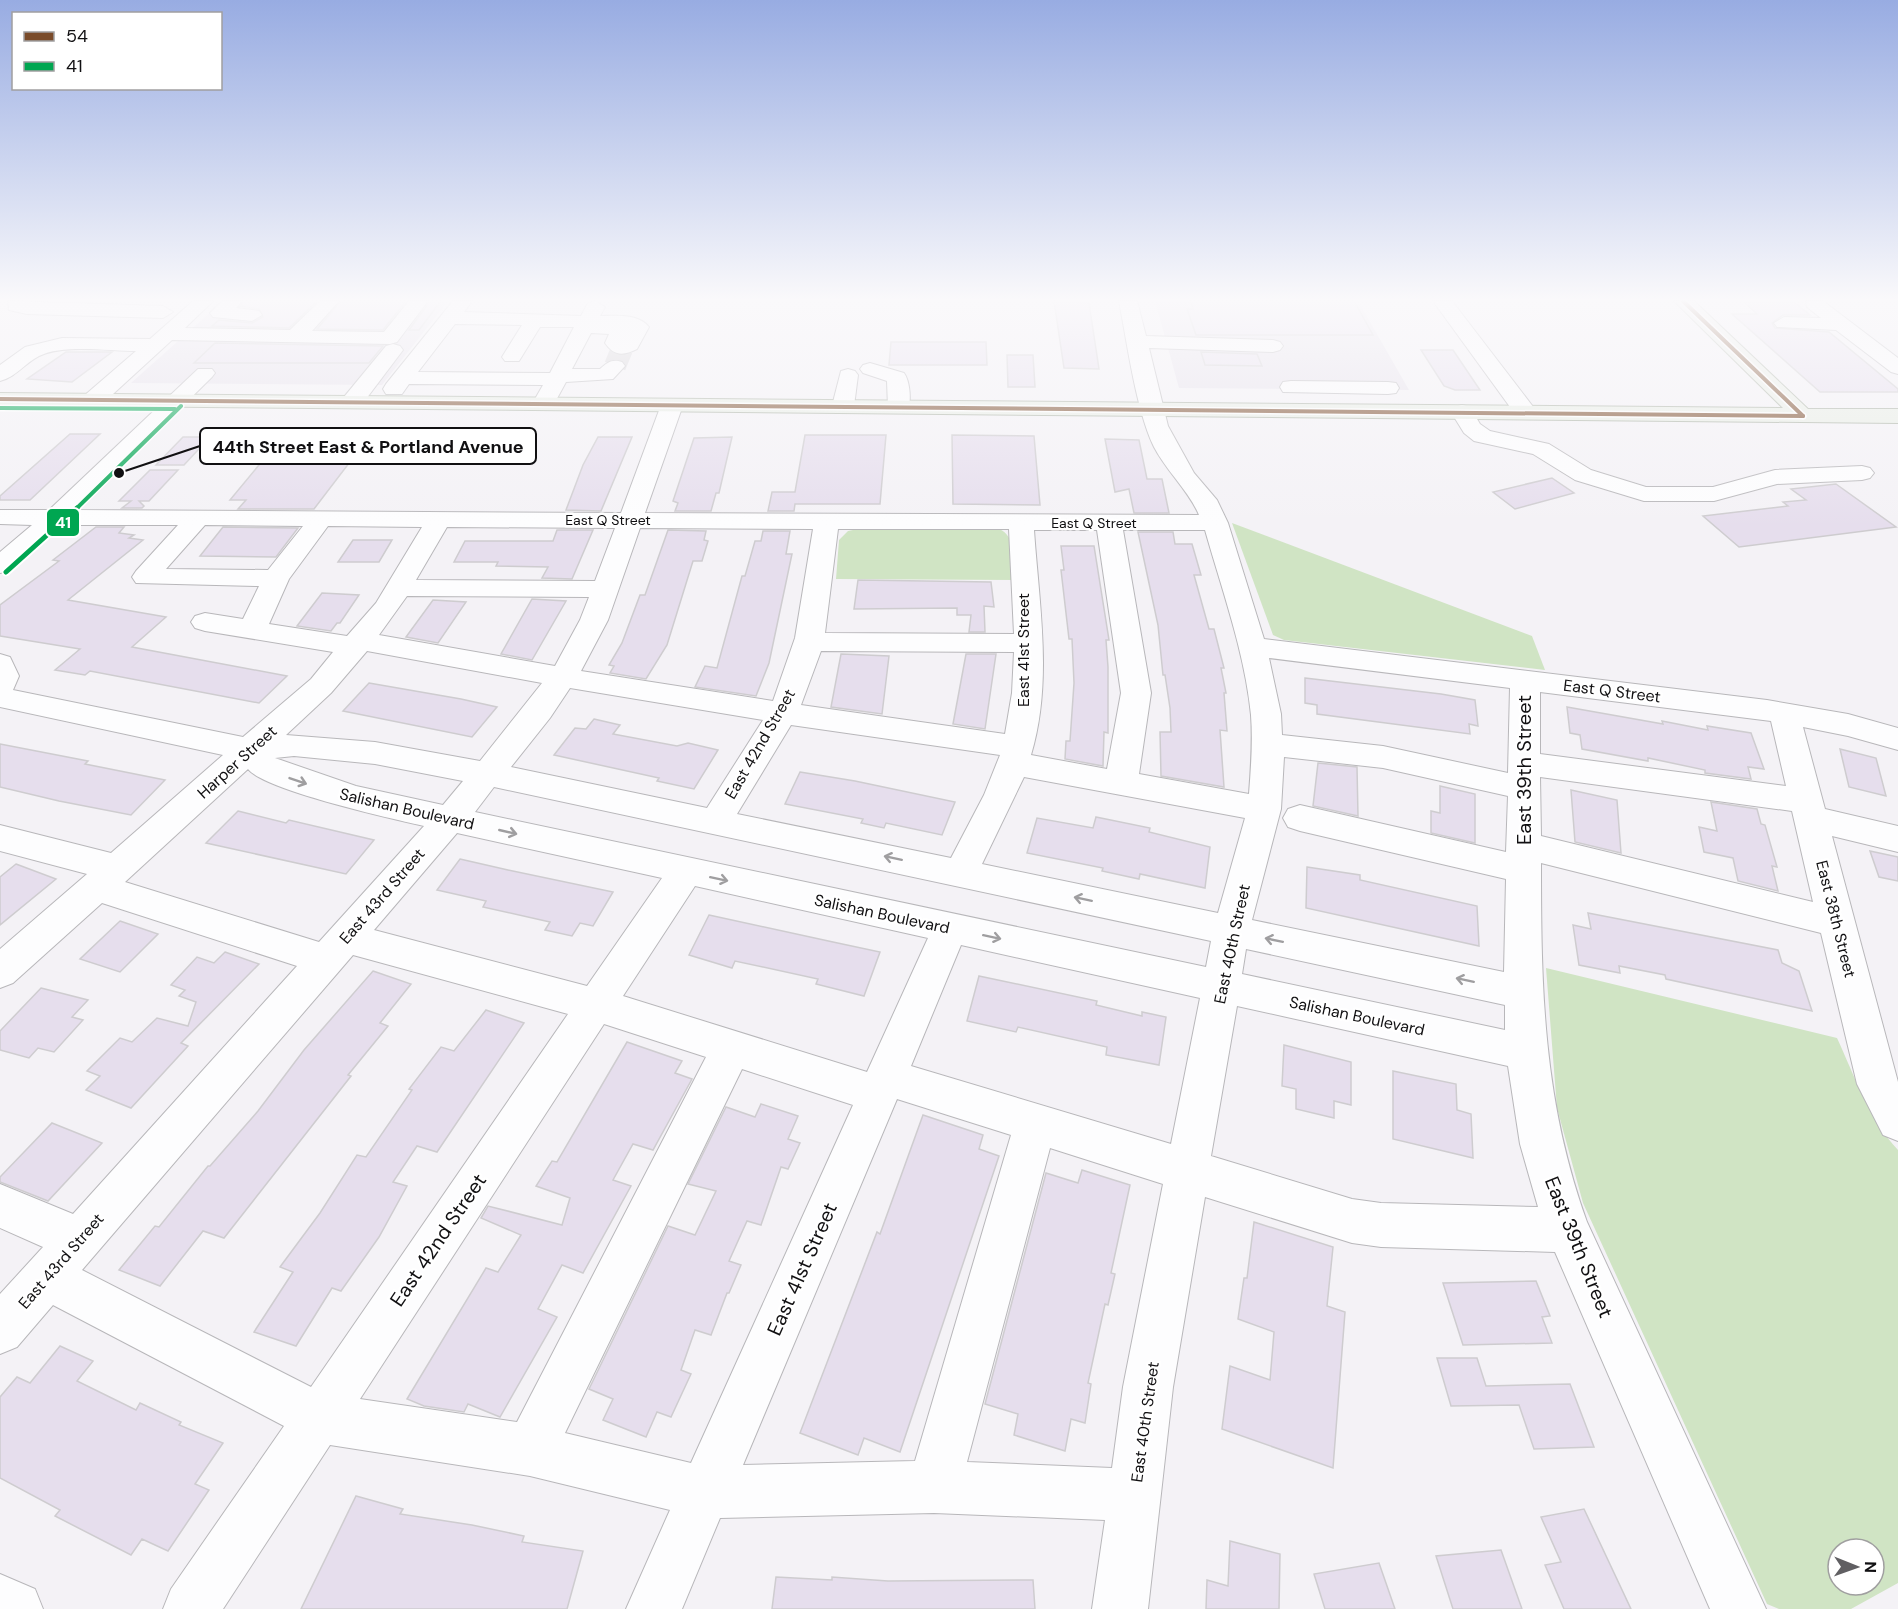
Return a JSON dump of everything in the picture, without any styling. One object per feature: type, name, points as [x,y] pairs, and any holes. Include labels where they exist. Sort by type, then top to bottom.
[{"type":"main road","points":[[1761,376],[1803,416]]},
{"type":"main road","points":[[0,399],[1898,417]]},
{"type":"street","points":[[93,400],[120,376]]},
{"type":"street","points":[[0,566],[55,518],[175,400],[202,376]]},
{"type":"street","points":[[352,402],[372,376]]},
{"type":"street","points":[[383,402],[408,378],[551,376]]},
{"type":"street","points":[[544,404],[558,376]]},
{"type":"street","points":[[843,406],[848,376]]},
{"type":"street","points":[[894,376],[897,377],[899,407]]},
{"type":"street","name":"East 40th Street","points":[[1120,1609],[1148,1386],[1231,931],[1264,809],[1268,744],[1266,714],[1252,647],[1215,523],[1204,500],[1184,477],[1166,447],[1152,409],[1144,376]]},
{"type":"street","points":[[1498,376],[1526,413]]},
{"type":"street","points":[[1291,387],[1388,388]]},
{"type":"street","name":"East 43rd Street","points":[[0,1330],[450,819],[488,774],[561,679],[573,661],[605,589],[672,405]]},
{"type":"street","points":[[1462,412],[1472,428],[1482,436],[1541,449],[1565,465],[1616,487],[1667,496],[1714,495],[1775,477],[1862,473]]},
{"type":"street","points":[[1482,436],[1481,446],[1486,453],[1508,464]]},
{"type":"street","points":[[1533,470],[1565,465]]},
{"type":"street","name":"East Q Street","points":[[0,517],[826,523],[1215,523]]},
{"type":"street","points":[[197,519],[145,577],[276,578]]},
{"type":"street","points":[[252,630],[276,578],[321,519]]},
{"type":"street","name":"Harper Street","points":[[0,972],[321,686],[358,644],[398,588],[438,520]]},
{"type":"street","name":"East 42nd Street","points":[[715,822],[780,715],[799,676],[808,642],[826,523]]},
{"type":"street","name":"East 41st Street","points":[[962,872],[1015,755],[1025,699],[1026,643],[1021,523]]},
{"type":"street","points":[[1109,523],[1136,693],[1121,783]]},
{"type":"street","points":[[398,588],[605,589]]},
{"type":"street","points":[[205,622],[358,644],[1015,755],[1121,783],[1264,809]]},
{"type":"street","points":[[808,642],[1026,643]]},
{"type":"street","name":"East Q Street","points":[[1252,647],[1784,713],[1848,725],[1898,739]]},
{"type":"street","points":[[0,664],[4,676],[0,686]]},
{"type":"street","name":"East 39th Street","points":[[1525,680],[1522,992],[1524,1052],[1533,1114],[1552,1189],[1568,1230],[1738,1609]]},
{"type":"street","points":[[0,697],[251,750],[294,745],[333,748],[375,753],[488,774],[962,872],[1522,992]]},
{"type":"street","name":"East 38th Street","points":[[1784,713],[1877,1084],[1898,1121]]},
{"type":"street","points":[[1268,744],[1808,809],[1898,839]]},
{"type":"street","name":"Salishan Boulevard","points":[[251,750],[263,766],[272,771],[328,791],[685,872],[1524,1052]]},
{"type":"street","points":[[1300,818],[1523,857],[1836,922]]},
{"type":"street","points":[[0,838],[106,878],[335,949],[596,1005],[731,1049],[1035,1124],[1352,1221],[1381,1225],[1568,1230]]},
{"type":"street","name":"East 42nd Street","points":[[191,1609],[685,872]]},
{"type":"street","name":"East 41st Street","points":[[654,1609],[951,928]]},
{"type":"street","points":[[530,1450],[731,1049]]},
{"type":"street","points":[[934,1487],[1035,1124]]},
{"type":"street","points":[[0,1206],[80,1240]]},
{"type":"street","points":[[47,1277],[320,1418],[530,1450],[704,1492],[934,1487],[1135,1495]]},
{"type":"street","points":[[0,1602],[15,1609]]},
{"type":"shaded area","points":[[139,376],[389,376],[382,385],[131,383]]},
{"type":"shaded area","points":[[1176,376],[1401,376],[1409,390],[1179,388]]},
{"type":"green space","points":[[1232,523],[1532,636],[1545,670],[1284,640],[1273,635]]},
{"type":"green space","points":[[858,529],[999,529],[1005,533],[1012,544],[1016,580],[836,579],[839,540],[848,531]]},
{"type":"green space","points":[[1546,968],[1837,1038],[1871,1111],[1898,1150],[1898,1583],[1886,1590],[1886,1537],[1826,1537],[1826,1597],[1873,1597],[1851,1609],[1779,1609],[1767,1604],[1583,1203],[1557,1108]]},
{"type":"building","points":[[31,376],[80,376],[72,382],[27,379]]},
{"type":"building","points":[[1008,376],[1034,376],[1035,387],[1008,387]]},
{"type":"building","points":[[1438,376],[1471,376],[1480,390],[1455,390],[1444,386]]},
{"type":"building","points":[[1802,376],[1882,376],[1898,389],[1898,392],[1820,392]]},
{"type":"building","points":[[70,434],[100,434],[30,500],[0,500],[0,496]]},
{"type":"building","points":[[805,435],[886,435],[880,504],[795,504],[794,511],[768,511],[772,492],[795,492]]},
{"type":"building","points":[[952,435],[1034,436],[1040,505],[953,504]]},
{"type":"building","points":[[283,436],[369,437],[314,509],[238,509],[246,500],[230,500]]},
{"type":"building","points":[[183,437],[210,437],[184,465],[156,465]]},
{"type":"building","points":[[598,437],[632,437],[601,511],[566,510],[583,465]]},
{"type":"building","points":[[732,437],[719,493],[716,493],[711,511],[675,511],[678,503],[673,501],[694,438]]},
{"type":"building","points":[[1105,439],[1139,440],[1147,479],[1162,479],[1169,513],[1134,513],[1129,489],[1115,492]]},
{"type":"building","points":[[150,470],[178,470],[149,501],[139,501],[144,506],[142,508],[122,508],[131,501],[119,501]]},
{"type":"building","points":[[1552,478],[1574,493],[1515,509],[1493,492]]},
{"type":"building","points":[[1836,484],[1896,527],[1739,547],[1703,516],[1788,506],[1783,502],[1806,500],[1791,489]]},
{"type":"building","points":[[96,527],[124,527],[119,533],[134,535],[129,538],[143,540],[68,600],[166,617],[132,647],[287,676],[259,703],[90,671],[85,675],[55,670],[80,649],[0,636],[0,605],[59,561],[53,560]]},
{"type":"building","points":[[223,527],[298,528],[276,557],[200,556]]},
{"type":"building","points":[[557,530],[593,530],[572,579],[542,578],[548,567],[496,566],[498,562],[454,562],[465,541],[553,541]]},
{"type":"building","points":[[668,530],[706,531],[704,540],[708,541],[702,561],[693,561],[667,645],[646,679],[610,673],[614,666],[609,665],[622,643],[640,595],[645,595]]},
{"type":"building","points":[[763,531],[790,531],[786,554],[792,554],[769,663],[756,696],[695,687],[705,666],[717,668],[742,576],[745,576],[755,541],[761,541]]},
{"type":"building","points":[[1138,532],[1173,532],[1175,544],[1192,544],[1201,575],[1194,575],[1209,629],[1214,629],[1224,668],[1221,668],[1226,693],[1224,693],[1227,731],[1220,730],[1224,787],[1161,776],[1160,732],[1171,732],[1170,708],[1165,675],[1163,675],[1158,625]]},
{"type":"building","points":[[353,540],[392,540],[379,562],[338,562]]},
{"type":"building","points":[[1061,546],[1094,546],[1109,640],[1106,640],[1108,733],[1104,732],[1103,766],[1065,759],[1066,741],[1070,741],[1074,683],[1072,639],[1069,639],[1061,570],[1064,570]]},
{"type":"building","points":[[858,580],[991,582],[994,607],[984,606],[985,632],[969,632],[971,615],[957,615],[957,608],[854,609]]},
{"type":"building","points":[[322,593],[359,595],[340,623],[337,623],[331,631],[297,626]]},
{"type":"building","points":[[532,599],[566,601],[532,660],[501,654]]},
{"type":"building","points":[[433,600],[466,602],[438,643],[406,637]]},
{"type":"building","points":[[841,654],[889,656],[882,714],[831,707]]},
{"type":"building","points":[[966,654],[996,654],[985,729],[953,724]]},
{"type":"building","points":[[1305,678],[1475,700],[1478,726],[1469,724],[1470,734],[1317,714],[1317,705],[1305,703]]},
{"type":"building","points":[[369,683],[497,707],[472,737],[343,711]]},
{"type":"building","points":[[1567,707],[1663,724],[1662,721],[1708,730],[1707,726],[1751,733],[1764,769],[1748,767],[1751,779],[1705,773],[1705,770],[1648,758],[1648,761],[1582,749],[1580,735],[1570,733]]},
{"type":"building","points":[[594,719],[620,725],[613,734],[677,746],[688,743],[718,750],[694,789],[657,781],[659,778],[554,755],[575,728],[586,729]]},
{"type":"building","points":[[0,744],[88,761],[85,764],[165,780],[131,815],[59,801],[0,787]]},
{"type":"building","points":[[1840,749],[1876,758],[1886,796],[1849,787]]},
{"type":"building","points":[[1318,763],[1357,767],[1358,816],[1313,806]]},
{"type":"building","points":[[800,772],[955,802],[942,835],[886,823],[884,828],[861,823],[863,819],[785,804]]},
{"type":"building","points":[[1440,786],[1475,794],[1475,843],[1431,833],[1431,811],[1440,813]]},
{"type":"building","points":[[1571,790],[1617,800],[1621,853],[1575,842]]},
{"type":"building","points":[[1711,802],[1757,809],[1761,824],[1765,825],[1777,867],[1772,866],[1778,891],[1738,881],[1733,858],[1704,852],[1699,827],[1717,831]]},
{"type":"building","points":[[238,811],[286,823],[289,820],[374,840],[346,874],[206,843]]},
{"type":"building","points":[[1096,817],[1150,828],[1149,832],[1210,847],[1205,888],[1140,874],[1139,879],[1102,871],[1103,868],[1027,853],[1037,818],[1093,828]]},
{"type":"building","points":[[1870,851],[1898,857],[1898,881],[1879,877]]},
{"type":"building","points":[[460,859],[613,892],[593,926],[580,923],[572,936],[545,930],[550,922],[483,907],[486,901],[437,890]]},
{"type":"building","points":[[16,864],[56,879],[0,925],[0,877]]},
{"type":"building","points":[[1307,867],[1360,875],[1360,880],[1477,906],[1479,946],[1306,908]]},
{"type":"building","points":[[1588,913],[1778,950],[1782,963],[1799,971],[1812,1011],[1666,979],[1665,975],[1619,966],[1620,973],[1579,965],[1573,925],[1591,929]]},
{"type":"building","points":[[709,915],[880,952],[864,996],[816,984],[818,979],[735,961],[732,968],[689,955]]},
{"type":"building","points":[[120,921],[158,934],[120,972],[80,959]]},
{"type":"building","points":[[225,952],[259,964],[181,1043],[188,1046],[131,1108],[86,1090],[100,1076],[87,1071],[120,1038],[132,1042],[157,1018],[188,1026],[196,1002],[179,996],[185,990],[171,985],[197,957],[214,963]]},
{"type":"building","points":[[373,971],[411,984],[380,1023],[388,1026],[224,1238],[203,1231],[160,1286],[119,1270],[155,1226],[159,1227],[208,1166],[258,1111],[304,1050]]},
{"type":"building","points":[[979,976],[1097,1001],[1096,1005],[1142,1016],[1142,1012],[1166,1017],[1159,1065],[1106,1055],[1107,1047],[1018,1027],[1016,1032],[967,1021]]},
{"type":"building","points":[[41,988],[88,1000],[72,1017],[83,1020],[54,1052],[38,1048],[29,1058],[0,1050],[0,1031]]},
{"type":"building","points":[[486,1010],[524,1023],[437,1152],[417,1146],[393,1182],[407,1186],[379,1237],[341,1291],[332,1288],[296,1346],[254,1332],[293,1272],[280,1267],[320,1213],[357,1155],[366,1157],[412,1090],[409,1089],[441,1047],[454,1051]]},
{"type":"building","points":[[627,1042],[682,1061],[675,1073],[692,1079],[653,1150],[633,1144],[613,1180],[631,1186],[583,1273],[562,1265],[538,1309],[557,1317],[500,1417],[468,1404],[464,1412],[424,1406],[407,1399],[486,1268],[498,1272],[521,1235],[481,1218],[488,1206],[562,1225],[570,1198],[536,1186],[552,1161],[557,1162]]},
{"type":"building","points":[[1284,1045],[1351,1062],[1351,1105],[1334,1101],[1334,1118],[1296,1109],[1296,1089],[1282,1086]]},
{"type":"building","points":[[1393,1071],[1456,1084],[1457,1110],[1471,1114],[1473,1158],[1393,1139]]},
{"type":"building","points":[[761,1104],[798,1116],[788,1139],[800,1143],[788,1169],[781,1167],[761,1225],[747,1221],[729,1261],[741,1265],[727,1293],[711,1335],[695,1330],[681,1370],[691,1374],[671,1417],[657,1412],[646,1437],[603,1420],[613,1399],[589,1389],[668,1226],[695,1235],[716,1191],[688,1184],[726,1107],[755,1117]]},
{"type":"building","points":[[923,1115],[983,1135],[979,1149],[999,1156],[900,1452],[864,1438],[858,1455],[800,1433],[877,1232],[880,1234]]},
{"type":"building","points":[[52,1123],[102,1143],[48,1201],[0,1182],[0,1177]]},
{"type":"building","points":[[1082,1170],[1130,1185],[1111,1273],[1115,1274],[1108,1305],[1105,1304],[1088,1383],[1091,1384],[1085,1423],[1071,1419],[1065,1451],[1014,1435],[1018,1414],[985,1404],[1046,1173],[1078,1183]]},
{"type":"building","points":[[1254,1222],[1333,1247],[1327,1306],[1345,1312],[1333,1468],[1222,1429],[1230,1366],[1270,1380],[1274,1332],[1238,1319],[1244,1278],[1247,1278]]},
{"type":"building","points":[[1536,1281],[1550,1316],[1542,1317],[1552,1343],[1463,1345],[1443,1283]]},
{"type":"building","points":[[60,1346],[93,1361],[77,1381],[136,1410],[140,1403],[181,1422],[179,1425],[223,1443],[195,1484],[209,1490],[168,1551],[142,1539],[131,1555],[55,1516],[60,1510],[0,1478],[0,1397],[17,1377],[30,1383]]},
{"type":"building","points":[[1437,1358],[1477,1358],[1486,1386],[1570,1384],[1594,1447],[1534,1449],[1519,1405],[1451,1406]]},
{"type":"building","points":[[356,1496],[403,1509],[400,1514],[472,1525],[524,1536],[522,1542],[583,1551],[567,1609],[301,1609]]},
{"type":"building","points":[[1584,1509],[1631,1609],[1564,1609],[1545,1565],[1561,1562],[1541,1517]]},
{"type":"building","points":[[1230,1541],[1280,1554],[1279,1609],[1206,1609],[1207,1580],[1228,1586]]},
{"type":"building","points":[[1501,1550],[1522,1609],[1453,1609],[1436,1556]]},
{"type":"building","points":[[1379,1563],[1395,1609],[1325,1609],[1314,1574]]},
{"type":"building","points":[[776,1577],[832,1580],[832,1577],[888,1581],[1033,1580],[1035,1609],[772,1609]]},
{"type":"transit line","name":"54","points":[[1761,376],[1803,416]]},
{"type":"transit line","name":"54","points":[[0,399],[1803,416]]},
{"type":"transit line","name":"41","points":[[6,572],[61,524],[181,406]]},
{"type":"transit line","name":"41","points":[[0,408],[175,409]]},
{"type":"place","name":"44th Street East & Portland Avenue","points":[[119,473]]}]
